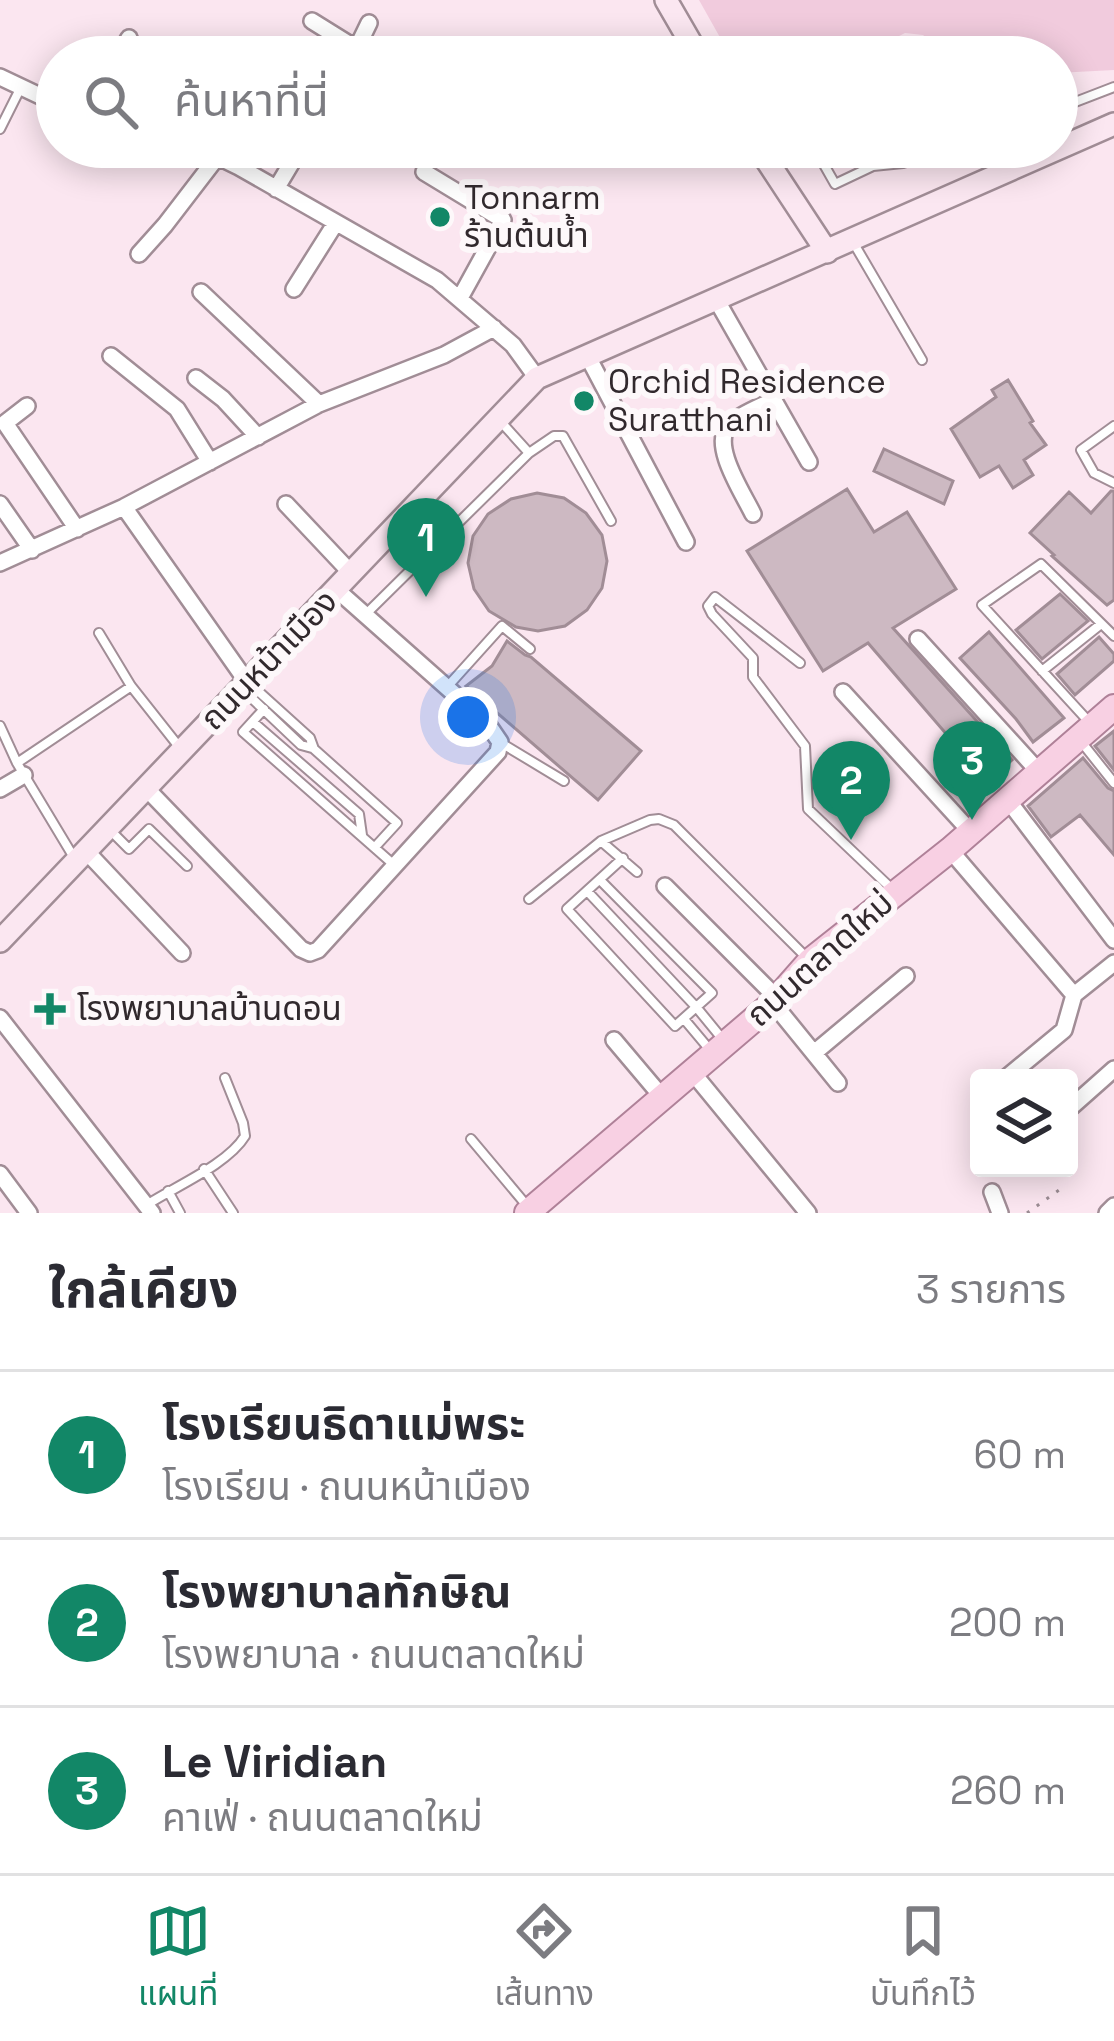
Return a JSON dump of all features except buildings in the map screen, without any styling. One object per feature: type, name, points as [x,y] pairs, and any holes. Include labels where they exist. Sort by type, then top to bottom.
[{"type":"main road","name":"ถนนตลาดใหม่","points":[[529,1211],[720,1049],[810,961],[950,850],[1114,707]]},
{"type":"street","points":[[666,0],[687,36]]},
{"type":"street","points":[[312,22],[331,36]]},
{"type":"street","points":[[363,36],[369,23]]},
{"type":"street","points":[[0,77],[36,95]]},
{"type":"street","points":[[1078,140],[1114,124]]},
{"type":"street","points":[[139,254],[209,168]]},
{"type":"street","points":[[239,168],[437,280],[512,345],[537,378],[1016,168]]},
{"type":"street","points":[[275,189],[288,168]]},
{"type":"street","points":[[772,168],[827,252]]},
{"type":"street","points":[[424,172],[503,220],[460,298]]},
{"type":"street","points":[[294,289],[335,224]]},
{"type":"street","points":[[201,292],[319,404]]},
{"type":"street","points":[[716,299],[809,462]]},
{"type":"street","points":[[0,563],[124,507],[319,404],[444,355],[494,328]]},
{"type":"street","points":[[586,355],[686,542]]},
{"type":"street","points":[[111,356],[177,409],[210,462]]},
{"type":"street","points":[[196,378],[258,436]]},
{"type":"street","name":"ถนนหน้าเมือง","points":[[0,941],[537,378]]},
{"type":"street","points":[[753,514],[723,451],[724,435],[730,424],[774,400]]},
{"type":"street","points":[[27,406],[5,423],[77,529]]},
{"type":"street","points":[[0,504],[32,550]]},
{"type":"street","points":[[145,787],[310,952],[318,950],[498,752],[500,742],[487,723],[365,615],[286,504]]},
{"type":"street","points":[[124,507],[244,685]]},
{"type":"street","points":[[917,639],[1040,772]]},
{"type":"street","points":[[843,692],[970,831]]},
{"type":"street","points":[[0,789],[21,769]]},
{"type":"street","points":[[1007,799],[1114,940]]},
{"type":"street","points":[[950,850],[1073,995]]},
{"type":"street","points":[[81,856],[182,953]]},
{"type":"street","points":[[665,886],[775,1000],[838,1083]]},
{"type":"street","points":[[1017,1069],[1064,1030],[1073,995],[1114,963]]},
{"type":"street","points":[[814,1053],[906,976]]},
{"type":"street","points":[[0,1018],[150,1209]]},
{"type":"street","points":[[614,1040],[663,1098]]},
{"type":"street","points":[[1078,1101],[1114,1069]]},
{"type":"street","points":[[693,1073],[808,1213]]},
{"type":"street","points":[[0,1174],[28,1213]]},
{"type":"street","points":[[992,1192],[1000,1213]]},
{"type":"street","points":[[1107,1213],[1114,1207]]},
{"type":"lane","points":[[1078,101],[1114,87]]},
{"type":"lane","points":[[0,129],[4,113],[21,88]]},
{"type":"lane","points":[[826,168],[836,184],[869,168]]},
{"type":"lane","points":[[853,241],[922,360]]},
{"type":"lane","points":[[498,418],[530,453]]},
{"type":"lane","points":[[1114,440],[1111,428],[1081,449],[1094,473],[1114,482]]},
{"type":"lane","points":[[365,615],[530,453],[554,436],[563,436],[611,521]]},
{"type":"lane","points":[[1114,636],[1041,564],[982,604],[1042,671],[1114,783]]},
{"type":"lane","points":[[800,663],[716,597],[708,606],[753,658],[753,677],[805,746],[808,809],[894,891]]},
{"type":"lane","points":[[1042,671],[1101,624]]},
{"type":"lane","points":[[447,687],[502,626],[530,649]]},
{"type":"lane","points":[[99,633],[130,686],[181,749]]},
{"type":"lane","points":[[244,685],[301,745],[314,748]]},
{"type":"lane","points":[[244,685],[310,738],[314,748],[397,823],[375,847]]},
{"type":"lane","points":[[21,769],[130,686]]},
{"type":"lane","points":[[264,710],[253,722],[358,814],[363,836],[394,866]]},
{"type":"lane","points":[[0,727],[21,769],[81,856]]},
{"type":"lane","points":[[500,742],[564,781]]},
{"type":"lane","points":[[530,898],[601,841],[658,819],[674,825],[810,961]]},
{"type":"lane","points":[[108,828],[129,849],[149,829],[187,866]]},
{"type":"lane","points":[[601,841],[637,872]]},
{"type":"lane","points":[[600,880],[712,993],[676,1026],[567,909],[623,858]]},
{"type":"lane","points":[[587,891],[697,1008],[720,1049]]},
{"type":"lane","points":[[684,1019],[720,1049]]},
{"type":"lane","points":[[150,1209],[168,1191],[238,1147],[245,1136],[225,1078]]},
{"type":"lane","points":[[471,1139],[529,1211]]},
{"type":"lane","points":[[205,1169],[233,1213]]},
{"type":"lane","points":[[168,1191],[180,1213]]},
{"type":"path","points":[[1027,1213],[1062,1188]]},
{"type":"shaded area","points":[[699,0],[1114,0],[1114,70],[1078,72],[1078,36],[719,36]]},
{"type":"place","name":"Tonnarm ร้านต้นน้ำ","points":[[440,217]]},
{"type":"place","name":"Orchid Residence Suratthani","points":[[584,401]]},
{"type":"place","name":"โรงเรียนธิดาแม่พระ","points":[[426,597]]},
{"type":"place","name":"Le Viridian","points":[[972,820]]},
{"type":"place","name":"โรงพยาบาลทักษิณ","points":[[851,840]]},
{"type":"place","name":"โรงพยาบาลบ้านดอน","points":[[50,1009]]}]
